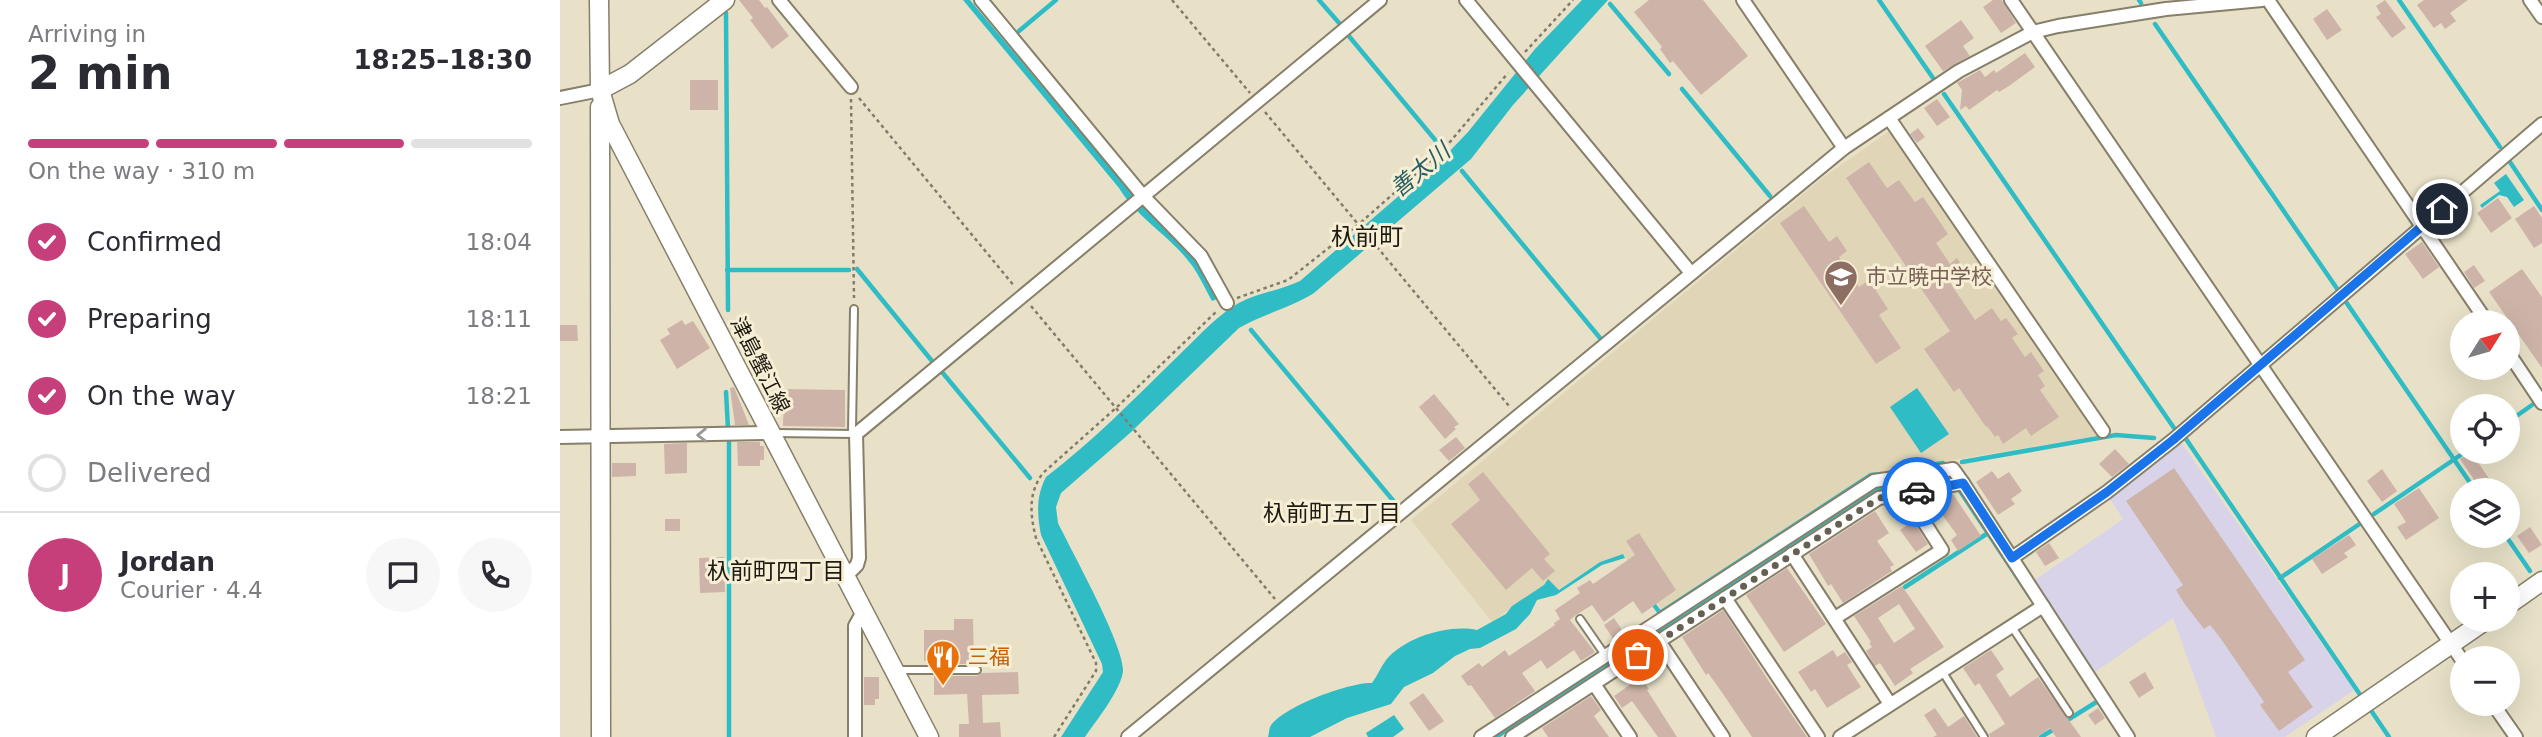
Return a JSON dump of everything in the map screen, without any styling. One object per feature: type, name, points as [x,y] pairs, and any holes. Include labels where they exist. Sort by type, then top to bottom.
[{"type":"street","name":"津島蟹江線","points":[[599,0],[600,90],[610,124],[929,737]]},
{"type":"street","points":[[560,98],[600,90],[630,74],[725,0]]},
{"type":"street","points":[[779,0],[851,87]]},
{"type":"street","points":[[981,0],[1142,197],[1201,256],[1227,303]]},
{"type":"street","points":[[846,576],[858,565],[859,558],[856,434],[1380,0]]},
{"type":"street","points":[[1466,0],[1690,273]]},
{"type":"street","points":[[1742,0],[1844,148]]},
{"type":"street","points":[[2011,0],[2453,646]]},
{"type":"street","points":[[1128,737],[1844,148],[1959,71],[2033,32],[2058,26],[2166,9],[2262,0]]},
{"type":"street","points":[[2267,0],[2479,310]]},
{"type":"street","points":[[2530,0],[2542,17]]},
{"type":"street","points":[[600,90],[601,737]]},
{"type":"street","points":[[1889,118],[2104,431]]},
{"type":"street","points":[[2012,558],[2107,492],[2173,440],[2542,124]]},
{"type":"street","points":[[2520,370],[2542,403]]},
{"type":"street","points":[[560,437],[770,433]]},
{"type":"street","points":[[1481,737],[1874,481],[1953,469],[2128,737]]},
{"type":"street","points":[[1512,737],[1530,732],[1594,684],[1879,498],[1963,483]]},
{"type":"street","points":[[1835,618],[1942,550],[1906,494]]},
{"type":"street","points":[[1792,554],[1890,704]]},
{"type":"street","points":[[2520,596],[2542,581]]},
{"type":"street","points":[[1725,598],[1818,737]]},
{"type":"street","points":[[1840,737],[2043,606]]},
{"type":"street","points":[[855,737],[855,626],[864,610]]},
{"type":"street","points":[[2316,737],[2468,632]]},
{"type":"street","points":[[1659,641],[1723,737]]},
{"type":"street","points":[[1594,684],[1630,737]]},
{"type":"street","points":[[2501,716],[2516,737]]},
{"type":"lane","points":[[854,309],[852,430],[856,434]]},
{"type":"lane","points":[[770,433],[856,434]]},
{"type":"lane","points":[[1580,619],[1605,655]]},
{"type":"lane","points":[[2011,626],[2069,713]]},
{"type":"lane","points":[[894,670],[977,670]]},
{"type":"lane","points":[[1942,671],[1984,737]]},
{"type":"path","points":[[1172,0],[1517,416]]},
{"type":"path","points":[[1054,737],[1096,671],[1096,663],[1036,538],[1031,519],[1031,500],[1035,484],[1043,473],[1119,409],[1213,314],[1247,293],[1288,280],[1359,224],[1444,149],[1573,0]]},
{"type":"path","points":[[851,87],[1284,610]]},
{"type":"path","points":[[851,87],[854,309]]},
{"type":"shaded area","name":"市立暁中学校","points":[[1889,131],[1895,133],[2103,435],[1870,474],[1661,609],[1623,554],[1600,562],[1558,590],[1548,580],[1492,622],[1411,520],[1820,180]]},
{"type":"shaded area","points":[[2180,441],[2354,690],[2285,737],[2216,737],[2173,618],[2095,672],[2035,580],[2123,519],[2110,499]]},
{"type":"water","points":[[963,0],[970,0],[1134,196],[1195,260],[1217,299],[1212,301],[1182,253],[1126,199]]},
{"type":"water","points":[[1582,0],[1608,0],[1513,105],[1471,159],[1314,293],[1239,328],[1130,433],[1061,493],[1056,507],[1058,523],[1107,621],[1116,642],[1123,671],[1113,696],[1085,737],[1061,737],[1103,672],[1102,664],[1041,535],[1038,505],[1046,477],[1080,450],[1218,318],[1242,302],[1300,281],[1444,157],[1468,132],[1535,49]]},
{"type":"water","points":[[2506,174],[2524,200],[2514,207],[2507,197],[2499,195],[2482,208],[2480,205],[2500,191],[2494,183]]},
{"type":"water","points":[[1917,388],[1949,434],[1921,453],[1890,407]]},
{"type":"water","points":[[1623,554],[1625,558],[1602,565],[1556,595],[1537,600],[1530,614],[1516,629],[1480,648],[1455,656],[1433,673],[1404,687],[1391,704],[1347,718],[1310,737],[1268,737],[1270,727],[1277,719],[1301,704],[1333,691],[1372,683],[1386,660],[1404,645],[1441,631],[1477,630],[1506,614],[1512,606],[1544,585],[1548,579],[1559,590],[1600,562]]},
{"type":"water","points":[[1394,715],[1404,729],[1393,737],[1368,737],[1366,733]]},
{"type":"building","points":[[739,0],[759,0],[789,36],[772,49]]},
{"type":"building","points":[[1649,0],[1703,0],[1748,56],[1701,95],[1673,61],[1670,63],[1660,49],[1662,47],[1634,12]]},
{"type":"building","points":[[1993,0],[2002,0],[2016,23],[2001,33],[1983,7]]},
{"type":"building","points":[[2385,0],[2406,28],[2392,38],[2376,17],[2381,14],[2376,6]]},
{"type":"building","points":[[2424,0],[2468,0],[2450,13],[2456,21],[2445,29],[2441,23],[2434,28],[2417,5]]},
{"type":"building","points":[[2327,9],[2342,30],[2327,40],[2313,19]]},
{"type":"building","points":[[1961,20],[1974,38],[1963,46],[1970,56],[1943,71],[1925,46]]},
{"type":"building","points":[[2025,53],[2035,67],[1969,110],[1966,106],[1960,110],[1962,90],[1957,83],[1980,70],[1985,77],[1994,70],[1996,73]]},
{"type":"building","points":[[690,80],[718,80],[718,110],[690,110]]},
{"type":"building","points":[[1937,99],[1950,117],[1937,126],[1924,108]]},
{"type":"building","points":[[1918,128],[1925,137],[1917,143],[1910,134]]},
{"type":"building","points":[[1869,162],[1887,188],[1899,180],[1915,202],[1923,197],[1948,234],[1936,243],[1950,264],[1957,258],[1965,270],[1949,281],[1975,320],[1992,308],[2001,321],[2006,318],[2018,334],[2012,338],[2025,357],[2031,352],[2044,371],[2038,375],[2045,386],[2040,390],[2059,417],[2031,436],[2026,428],[2003,444],[1998,435],[1995,437],[1986,427],[1959,388],[1954,392],[1924,349],[1950,331],[1846,178]]},
{"type":"building","points":[[2498,198],[2512,218],[2491,233],[2477,213]]},
{"type":"building","points":[[1804,206],[1829,242],[1837,236],[1847,251],[1839,257],[1859,287],[1869,280],[1888,309],[1879,315],[1901,348],[1876,364],[1780,223]]},
{"type":"building","points":[[2534,206],[2542,218],[2542,243],[2534,248],[2515,219]]},
{"type":"building","points":[[2422,242],[2439,267],[2423,279],[2405,254]]},
{"type":"building","points":[[2474,265],[2485,281],[2474,288],[2464,272]]},
{"type":"building","points":[[2522,269],[2542,297],[2542,368],[2520,336],[2520,310],[2502,310],[2489,292]]},
{"type":"building","points":[[682,320],[685,325],[693,321],[710,348],[677,369],[660,340],[670,334],[667,329]]},
{"type":"building","points":[[560,325],[577,325],[578,341],[560,341]]},
{"type":"building","points":[[734,387],[749,425],[735,425],[730,388]]},
{"type":"building","points":[[784,389],[845,390],[845,427],[783,426]]},
{"type":"building","points":[[1434,394],[1459,424],[1445,439],[1419,407]]},
{"type":"building","points":[[1456,437],[1465,448],[1449,461],[1439,450]]},
{"type":"building","points":[[737,442],[760,442],[760,446],[764,446],[764,460],[760,460],[760,466],[738,466]]},
{"type":"building","points":[[687,443],[687,473],[665,474],[664,444]]},
{"type":"building","points":[[2115,449],[2129,464],[2112,477],[2099,464]]},
{"type":"building","points":[[612,463],[636,463],[636,476],[612,477]]},
{"type":"building","points":[[2463,464],[2479,464],[2489,478],[2473,478]]},
{"type":"building","points":[[2174,468],[2305,660],[2288,672],[2313,707],[2279,731],[2260,705],[2264,702],[2219,636],[2210,625],[2204,629],[2184,603],[2176,590],[2183,585],[2126,501]]},
{"type":"building","points":[[2382,469],[2397,491],[2382,502],[2367,481]]},
{"type":"building","points":[[1992,471],[1998,479],[2009,472],[2022,491],[2011,499],[2015,504],[1998,515],[1976,482]]},
{"type":"building","points":[[1483,472],[1550,554],[1544,559],[1555,571],[1543,581],[1532,568],[1506,590],[1451,524],[1480,500],[1468,484]]},
{"type":"building","points":[[2419,488],[2439,518],[2406,540],[2397,527],[2406,522],[2394,504]]},
{"type":"building","points":[[1953,494],[1981,536],[1958,551],[1951,540],[1957,535],[1938,509],[1932,514],[1922,499]]},
{"type":"building","points":[[1875,511],[1889,533],[1877,541],[1894,565],[1890,567],[1892,571],[1843,603],[1831,584],[1828,586],[1809,554]]},
{"type":"building","points":[[665,519],[680,519],[680,531],[665,531]]},
{"type":"building","points":[[1913,521],[1928,544],[1916,552],[1900,530]]},
{"type":"building","points":[[2530,527],[2542,545],[2529,553],[2520,540],[2520,534]]},
{"type":"building","points":[[1639,533],[1676,590],[1642,614],[1633,601],[1604,622],[1592,605],[1576,615],[1570,620],[1595,652],[1581,661],[1574,650],[1547,669],[1541,660],[1522,673],[1535,691],[1495,718],[1471,685],[1468,686],[1461,676],[1479,663],[1482,667],[1505,650],[1509,656],[1555,625],[1560,619],[1555,610],[1580,593],[1577,588],[1590,580],[1593,584],[1635,555],[1626,541]]},
{"type":"building","points":[[2349,535],[2356,545],[2344,553],[2348,557],[2322,574],[2312,559]]},
{"type":"building","points":[[2049,543],[2059,558],[2045,566],[2036,552]]},
{"type":"building","points":[[724,557],[725,592],[700,593],[699,558]]},
{"type":"building","points":[[1787,568],[1826,624],[1784,652],[1746,595]]},
{"type":"building","points":[[1902,586],[1944,647],[1910,669],[1913,673],[1895,686],[1880,663],[1875,666],[1866,651],[1872,647],[1869,643],[1871,642],[1854,616]],"holes":[[[1899,604],[1915,629],[1894,643],[1878,618]]]},
{"type":"building","points":[[1723,610],[1807,737],[1752,737],[1708,673],[1706,675],[1682,637]]},
{"type":"building","points":[[1614,618],[1624,633],[1614,640],[1604,625]]},
{"type":"building","points":[[954,619],[973,619],[974,664],[934,664],[934,661],[924,661],[924,630],[954,630]]},
{"type":"building","points":[[1833,650],[1837,657],[1845,652],[1852,662],[1847,665],[1861,687],[1827,708],[1815,689],[1811,692],[1798,672]]},
{"type":"building","points":[[1991,650],[2004,669],[1996,675],[2010,697],[2038,677],[2081,737],[2056,737],[2050,728],[2037,737],[1990,737],[1989,734],[2005,724],[1979,683],[1975,686],[1963,668]]},
{"type":"building","points":[[1635,669],[1677,737],[1658,737],[1632,701],[1622,708],[1614,696],[1631,684],[1625,676]]},
{"type":"building","points":[[1018,672],[1019,694],[982,695],[983,723],[1000,722],[1001,737],[959,737],[959,724],[969,724],[967,694],[934,695],[934,676]]},
{"type":"building","points":[[2145,672],[2154,688],[2139,698],[2129,682]]},
{"type":"building","points":[[864,677],[879,677],[879,699],[875,699],[875,705],[864,705]]},
{"type":"building","points":[[1423,693],[1444,721],[1429,731],[1409,703]]},
{"type":"building","points":[[1591,696],[1601,710],[1594,716],[1609,737],[1548,737],[1542,728]]},
{"type":"building","points":[[1935,708],[1948,727],[1964,716],[1977,737],[1933,737],[1937,735],[1924,715]]},
{"type":"building","points":[[2098,708],[2105,718],[2095,725],[2088,715]]},
{"type":"waterway","points":[[1019,31],[1056,0]]},
{"type":"waterway","points":[[1319,0],[1340,24]]},
{"type":"waterway","points":[[1879,0],[1933,78]]},
{"type":"waterway","points":[[2399,0],[2500,147]]},
{"type":"waterway","points":[[1610,4],[1669,74]]},
{"type":"waterway","points":[[726,13],[728,310]]},
{"type":"waterway","points":[[2155,24],[2338,290]]},
{"type":"waterway","name":"善太川","points":[[1348,35],[1441,147]]},
{"type":"waterway","points":[[1682,89],[1770,196]]},
{"type":"waterway","points":[[1944,94],[2174,428]]},
{"type":"waterway","points":[[2510,162],[2542,210]]},
{"type":"waterway","points":[[1462,171],[1600,338]]},
{"type":"waterway","points":[[857,269],[932,361]]},
{"type":"waterway","points":[[727,270],[849,270]]},
{"type":"waterway","points":[[2346,302],[2467,478]]},
{"type":"waterway","points":[[1251,330],[1396,504]]},
{"type":"waterway","points":[[942,372],[1030,478]]},
{"type":"waterway","points":[[726,392],[728,429]]},
{"type":"waterway","points":[[2520,414],[2532,405]]},
{"type":"waterway","points":[[1962,462],[2116,435],[2154,438]]},
{"type":"waterway","points":[[729,437],[729,737]]},
{"type":"waterway","points":[[2186,439],[2363,699]]},
{"type":"waterway","points":[[2374,514],[2450,462]]},
{"type":"waterway","points":[[1896,471],[1943,463]]},
{"type":"waterway","points":[[1651,601],[1660,613],[1871,475],[1881,474]]},
{"type":"waterway","points":[[1496,737],[1877,489],[1944,476]]},
{"type":"waterway","points":[[1960,491],[2031,598]]},
{"type":"waterway","points":[[2280,578],[2361,523]]},
{"type":"waterway","points":[[1905,587],[1988,533]]},
{"type":"waterway","points":[[2514,548],[2530,571]]},
{"type":"waterway","points":[[2066,721],[2098,701]]},
{"type":"waterway","points":[[2368,706],[2389,737]]},
{"type":"waterway","points":[[2041,737],[2056,728]]},
{"type":"way so far","points":[[1638,655],[1879,498],[1917,492]]},
{"type":"place","name":"市立暁中学校","points":[[1841,307]]},
{"type":"place","name":"三福","points":[[943,687]]},
{"type":"district","name":"杁前町","points":[[1367,237]]},
{"type":"district","name":"杁前町五丁目","points":[[1332,513]]},
{"type":"district","name":"杁前町四丁目","points":[[776,571]]},
{"type":"route","points":[[1917,492],[1963,483],[2012,558],[2107,492],[2173,440],[2442,209]]}]
